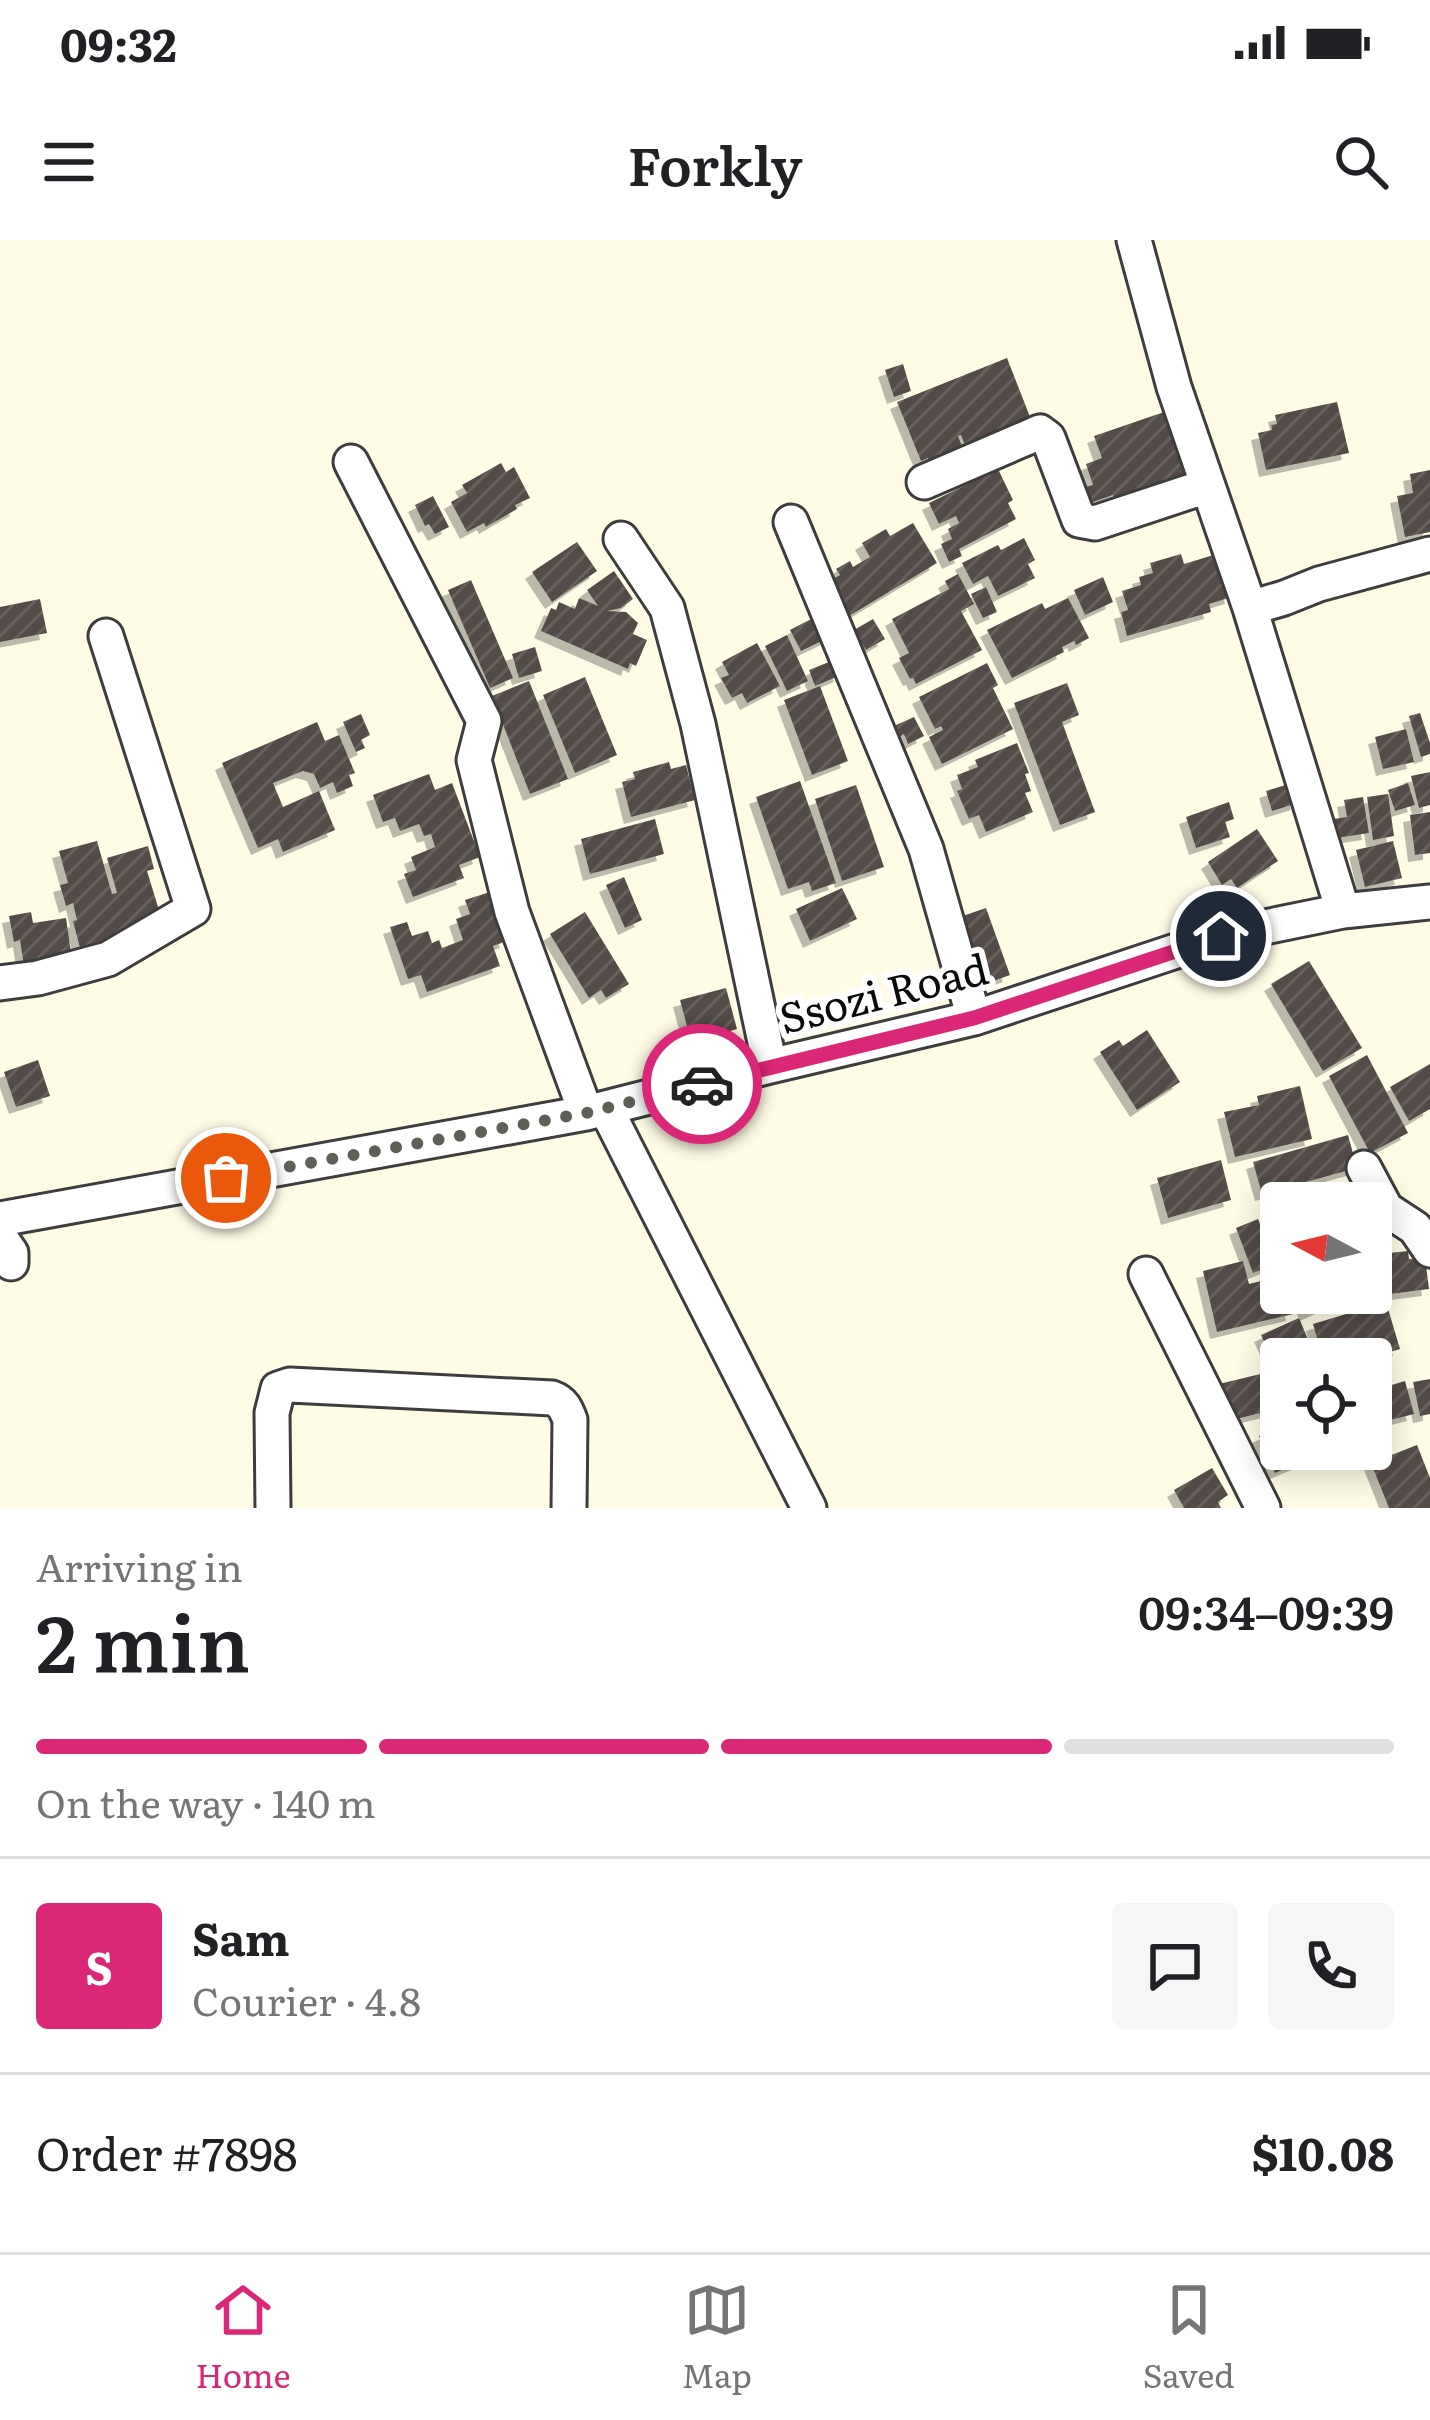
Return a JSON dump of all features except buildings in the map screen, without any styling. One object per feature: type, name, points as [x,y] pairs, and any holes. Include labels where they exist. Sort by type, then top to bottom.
[{"type":"street","points":[[1134,240],[1174,388],[1250,608],[1343,911]]},
{"type":"street","points":[[924,482],[1040,432],[1048,438],[1079,520],[1095,523],[1207,486]]},
{"type":"street","points":[[351,462],[484,721],[474,760],[512,912],[596,1111],[809,1508]]},
{"type":"street","points":[[790,523],[926,849],[974,1018]]},
{"type":"street","points":[[621,539],[667,608],[698,724],[770,1066]]},
{"type":"street","points":[[1250,608],[1430,554]]},
{"type":"street","points":[[0,983],[108,959],[194,909],[106,636]]},
{"type":"street","name":"Ssozi Road","points":[[0,1220],[596,1111],[974,1018],[1221,936],[1343,911],[1430,902]]},
{"type":"street","points":[[1364,1168],[1386,1209],[1415,1228],[1430,1250]]},
{"type":"street","points":[[1146,1274],[1263,1508]]},
{"type":"street","points":[[272,1508],[272,1413],[278,1389],[290,1384],[558,1400],[570,1420],[569,1508]]},
{"type":"way so far","points":[[226,1178],[586,1113],[702,1084]]},
{"type":"route","points":[[702,1084],[974,1018],[1221,936]]}]
